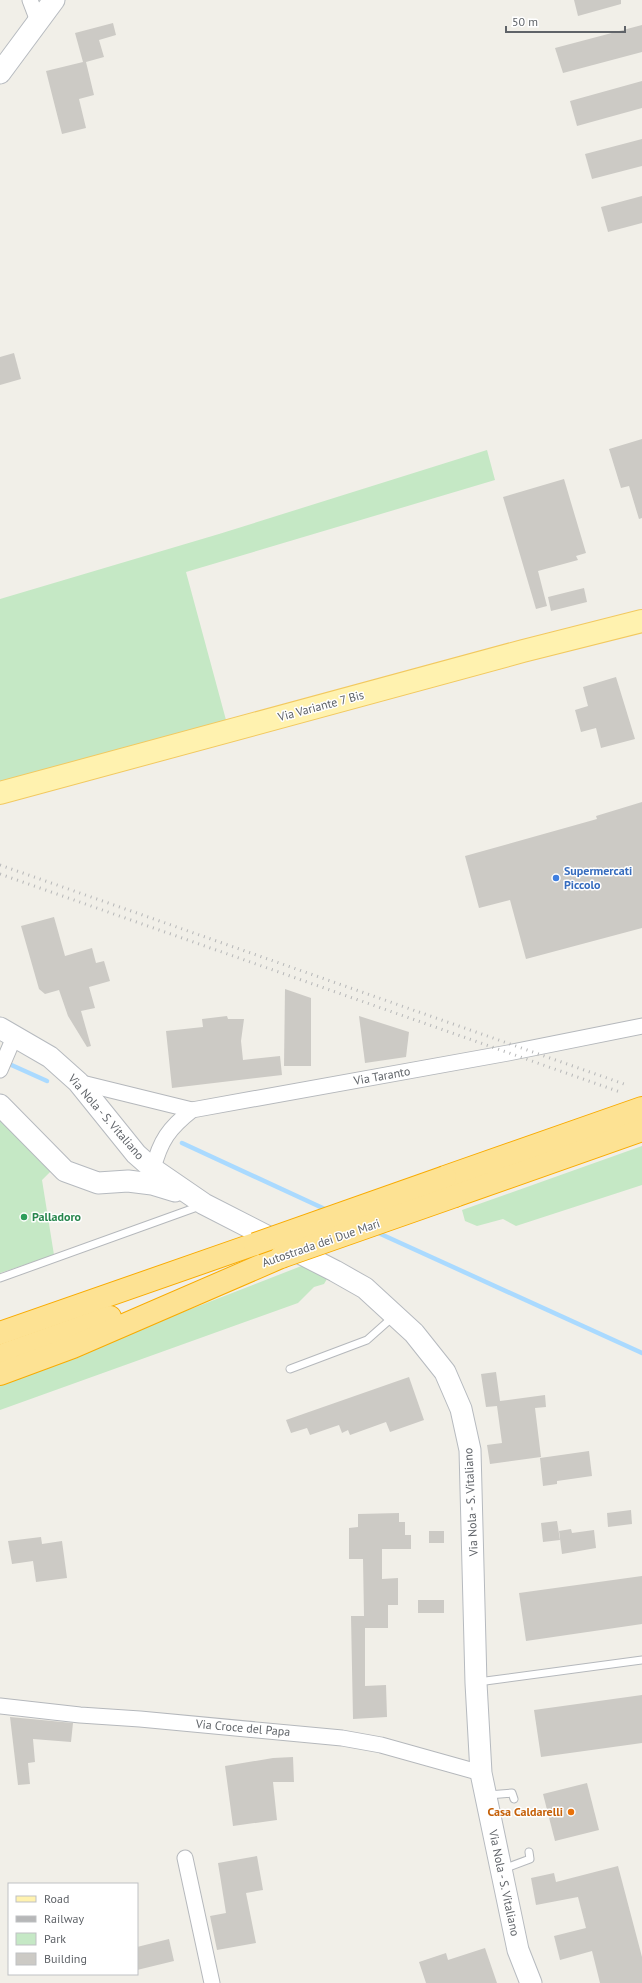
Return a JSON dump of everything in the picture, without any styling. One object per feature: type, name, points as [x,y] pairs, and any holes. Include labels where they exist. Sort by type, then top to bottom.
[{"type":"highway","name":"Autostrada dei Due Mari","points":[[0,1356],[281,1257],[642,1108]]},
{"type":"highway","name":"Autostrada dei Due Mari","points":[[0,1333],[255,1244],[642,1130]]},
{"type":"highway","points":[[0,1374],[73,1347],[281,1257]]},
{"type":"main road","points":[[2,67],[54,0]]},
{"type":"main road","name":"Via Variante 7 Bis","points":[[0,793],[523,651],[642,621]]},
{"type":"main road","name":"Via Nola - S. Vitaliano","points":[[7,1032],[50,1056],[78,1082],[136,1154],[153,1169],[204,1204],[365,1288],[414,1333],[445,1372],[461,1409],[470,1450],[476,1682],[481,1773],[518,1950],[531,1983]]},
{"type":"main road","points":[[0,1105],[65,1171],[98,1183],[128,1181],[152,1184],[169,1189],[204,1204]]},
{"type":"main road","points":[[128,1181],[153,1169]]},
{"type":"street","points":[[30,0],[38,22]]},
{"type":"street","name":"Via Taranto","points":[[153,1169],[157,1152],[164,1137],[177,1122],[192,1110],[508,1053],[642,1026]]},
{"type":"street","points":[[0,1069],[6,1054],[7,1032]]},
{"type":"street","points":[[78,1082],[192,1110]]},
{"type":"street","name":"Via Croce del Papa","points":[[0,1706],[80,1715],[140,1719],[342,1738],[381,1745],[481,1773]]},
{"type":"street","points":[[185,1858],[212,1983]]},
{"type":"lane","points":[[0,1278],[204,1204]]},
{"type":"lane","points":[[290,1369],[367,1340],[396,1315]]},
{"type":"lane","points":[[476,1682],[642,1660]]},
{"type":"lane","points":[[486,1795],[512,1793],[514,1799]]},
{"type":"lane","points":[[501,1869],[530,1859],[528,1852]]},
{"type":"green space","points":[[487,450],[495,480],[186,572],[226,720],[0,782],[0,599],[219,534]]},
{"type":"green space","name":"Palladoro","points":[[0,1116],[52,1170],[42,1180],[54,1255],[0,1273]]},
{"type":"green space","points":[[642,1146],[642,1185],[516,1226],[503,1219],[477,1226],[465,1221],[462,1210]]},
{"type":"green space","points":[[304,1265],[327,1279],[324,1284],[314,1287],[298,1303],[0,1410],[0,1383]]},
{"type":"building","points":[[574,0],[621,0],[621,4],[578,16]]},
{"type":"building","points":[[113,23],[116,35],[99,40],[104,57],[86,62],[94,95],[79,99],[86,128],[62,134],[46,71],[83,62],[75,33]]},
{"type":"building","points":[[642,25],[642,52],[563,73],[555,48]]},
{"type":"building","points":[[642,81],[642,108],[577,126],[570,101]]},
{"type":"building","points":[[642,139],[642,166],[592,179],[585,154]]},
{"type":"building","points":[[642,196],[642,223],[608,232],[601,207]]},
{"type":"building","points":[[14,353],[21,379],[0,385],[0,357]]},
{"type":"building","points":[[642,439],[642,518],[639,519],[629,486],[621,488],[609,449]]},
{"type":"building","points":[[564,479],[586,553],[576,556],[578,560],[538,571],[547,606],[536,609],[503,497]]},
{"type":"building","points":[[584,588],[587,602],[551,611],[548,597]]},
{"type":"building","points":[[616,677],[635,739],[601,748],[596,728],[581,732],[575,710],[588,706],[583,687]]},
{"type":"building","name":"Supermercati Piccolo","points":[[642,802],[642,928],[526,959],[510,900],[479,908],[465,856],[597,819],[596,816]]},
{"type":"building","points":[[54,917],[65,956],[92,948],[96,963],[104,961],[110,981],[89,987],[95,1008],[81,1011],[91,1046],[87,1047],[68,1016],[59,990],[45,994],[39,989],[21,926]]},
{"type":"building","points":[[285,989],[311,998],[311,1066],[284,1066]]},
{"type":"building","points":[[227,1016],[228,1019],[244,1019],[241,1041],[243,1060],[280,1056],[282,1075],[172,1088],[166,1031],[203,1027],[202,1019]]},
{"type":"building","points":[[359,1016],[409,1032],[406,1057],[365,1063]]},
{"type":"building","points":[[496,1372],[500,1401],[545,1395],[546,1407],[535,1408],[541,1457],[490,1464],[487,1445],[502,1443],[497,1406],[486,1407],[481,1374]]},
{"type":"building","points":[[409,1377],[424,1420],[390,1432],[386,1422],[350,1435],[348,1430],[342,1433],[339,1425],[310,1435],[307,1428],[291,1433],[286,1420]]},
{"type":"building","points":[[589,1451],[592,1476],[557,1481],[557,1484],[543,1486],[540,1458]]},
{"type":"building","points":[[631,1510],[632,1524],[608,1527],[607,1513]]},
{"type":"building","points":[[399,1513],[399,1522],[405,1522],[405,1535],[411,1535],[411,1549],[382,1549],[382,1579],[398,1578],[398,1605],[388,1605],[388,1628],[365,1628],[365,1686],[386,1685],[387,1717],[353,1719],[351,1616],[364,1616],[363,1559],[349,1559],[349,1528],[358,1527],[358,1514]]},
{"type":"building","points":[[557,1521],[560,1540],[543,1542],[541,1523]]},
{"type":"building","points":[[571,1529],[572,1533],[594,1530],[596,1548],[562,1554],[559,1531]]},
{"type":"building","points":[[429,1531],[444,1531],[444,1543],[429,1543]]},
{"type":"building","points":[[41,1537],[42,1544],[62,1541],[67,1578],[36,1582],[33,1561],[12,1564],[8,1541]]},
{"type":"building","points":[[642,1576],[642,1624],[526,1641],[519,1593]]},
{"type":"building","points":[[418,1600],[444,1600],[444,1613],[418,1613]]},
{"type":"building","points":[[642,1695],[642,1743],[541,1757],[534,1710]]},
{"type":"building","points":[[10,1717],[73,1723],[71,1742],[33,1739],[35,1762],[28,1763],[30,1784],[18,1785]]},
{"type":"building","points":[[293,1757],[294,1782],[273,1782],[277,1820],[233,1826],[225,1766],[273,1758]]},
{"type":"building","name":"Casa Caldarelli","points":[[587,1783],[599,1830],[555,1841],[543,1794]]},
{"type":"building","points":[[257,1856],[263,1890],[246,1893],[256,1943],[217,1950],[210,1916],[226,1913],[218,1863]]},
{"type":"building","points":[[618,1866],[642,1957],[642,1983],[600,1983],[592,1951],[560,1960],[554,1936],[586,1928],[578,1897],[536,1905],[531,1878],[554,1873],[556,1882]]},
{"type":"building","points":[[169,1939],[174,1961],[138,1970],[138,1947]]},
{"type":"building","points":[[485,1948],[497,1983],[426,1983],[419,1962],[446,1953],[448,1960]]},
{"type":"waterway","points":[[7,1063],[47,1081]]},
{"type":"waterway","points":[[182,1143],[327,1210]]},
{"type":"waterway","points":[[374,1231],[642,1353]]},
{"type":"railway","points":[[0,865],[624,1084]]},
{"type":"railway","points":[[0,874],[620,1092]]},
{"type":"place","name":"Supermercati Piccolo","points":[[556,878]]},
{"type":"place","name":"Palladoro","points":[[24,1217]]},
{"type":"place","name":"Casa Caldarelli","points":[[571,1812]]}]
